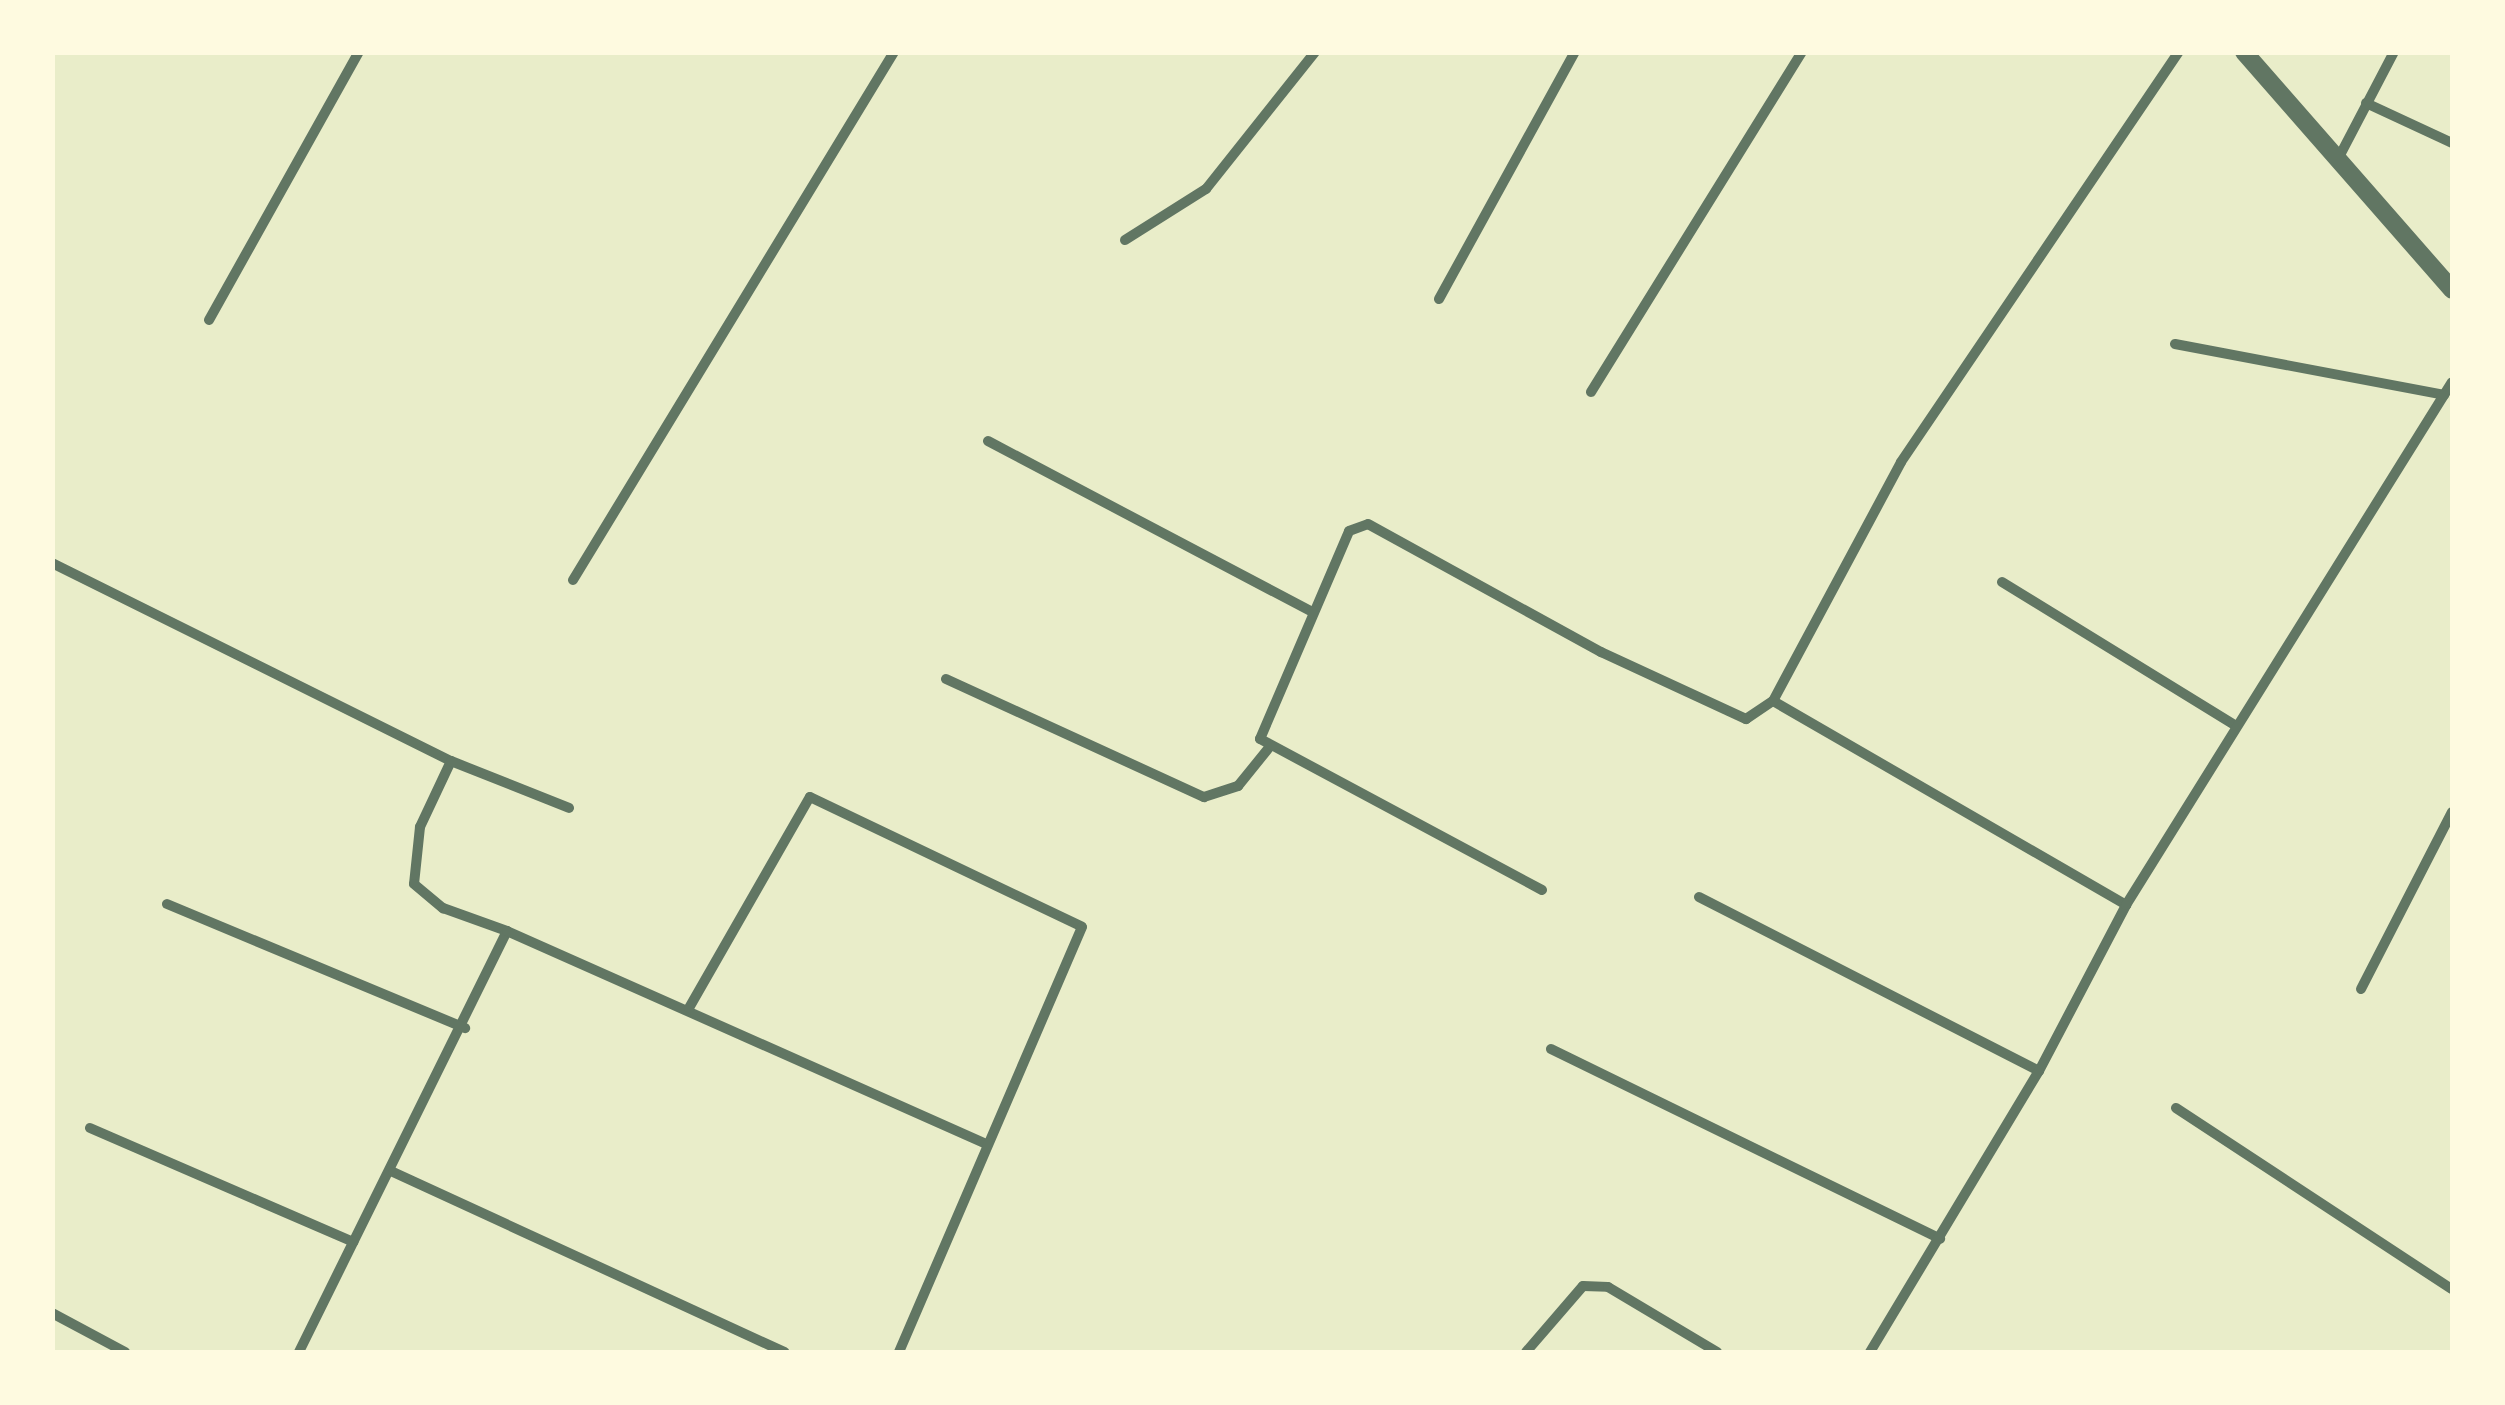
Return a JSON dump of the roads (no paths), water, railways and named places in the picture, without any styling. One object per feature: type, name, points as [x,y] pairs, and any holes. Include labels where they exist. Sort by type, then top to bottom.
[{"type":"street","points":[[208,320],[360,52]]},
{"type":"street","points":[[573,580],[894,52]]},
{"type":"street","points":[[1125,240],[1206,189],[1315,52]]},
{"type":"street","points":[[1439,299],[1576,52]]},
{"type":"street","points":[[1591,392],[1802,52]]},
{"type":"street","points":[[1542,890],[1268,749],[1258,730],[1349,531],[1368,524],[1721,712],[1746,719],[1773,700],[1901,462],[2178,52]]},
{"type":"street","points":[[2244,52],[2452,290]]},
{"type":"street","points":[[2338,160],[2394,52]]},
{"type":"street","points":[[2366,103],[2452,144]]},
{"type":"street","points":[[2176,344],[2444,395]]},
{"type":"street","points":[[1870,1352],[2039,1072],[2126,905],[2452,382]]},
{"type":"street","points":[[988,441],[1312,612]]},
{"type":"street","points":[[52,563],[451,761],[569,808]]},
{"type":"street","points":[[2002,582],[2236,726]]},
{"type":"street","points":[[946,679],[1204,797],[1238,786],[1268,749]]},
{"type":"street","points":[[1773,700],[2126,905]]},
{"type":"street","points":[[451,761],[420,828],[414,884],[443,908],[689,1008],[984,1143]]},
{"type":"street","points":[[689,1008],[810,798],[1082,926],[984,1143],[898,1352]]},
{"type":"street","points":[[2361,989],[2452,812]]},
{"type":"street","points":[[1699,898],[2039,1072]]},
{"type":"street","points":[[167,904],[465,1028]]},
{"type":"street","points":[[299,1352],[465,1028],[507,931]]},
{"type":"street","points":[[1551,1049],[1940,1240]]},
{"type":"street","points":[[2176,1108],[2452,1289]]},
{"type":"street","points":[[90,1128],[353,1242]]},
{"type":"street","points":[[393,1172],[784,1352]]},
{"type":"street","points":[[1526,1352],[1583,1286],[1608,1287],[1716,1352]]},
{"type":"street","points":[[52,1313],[126,1352]]}]
